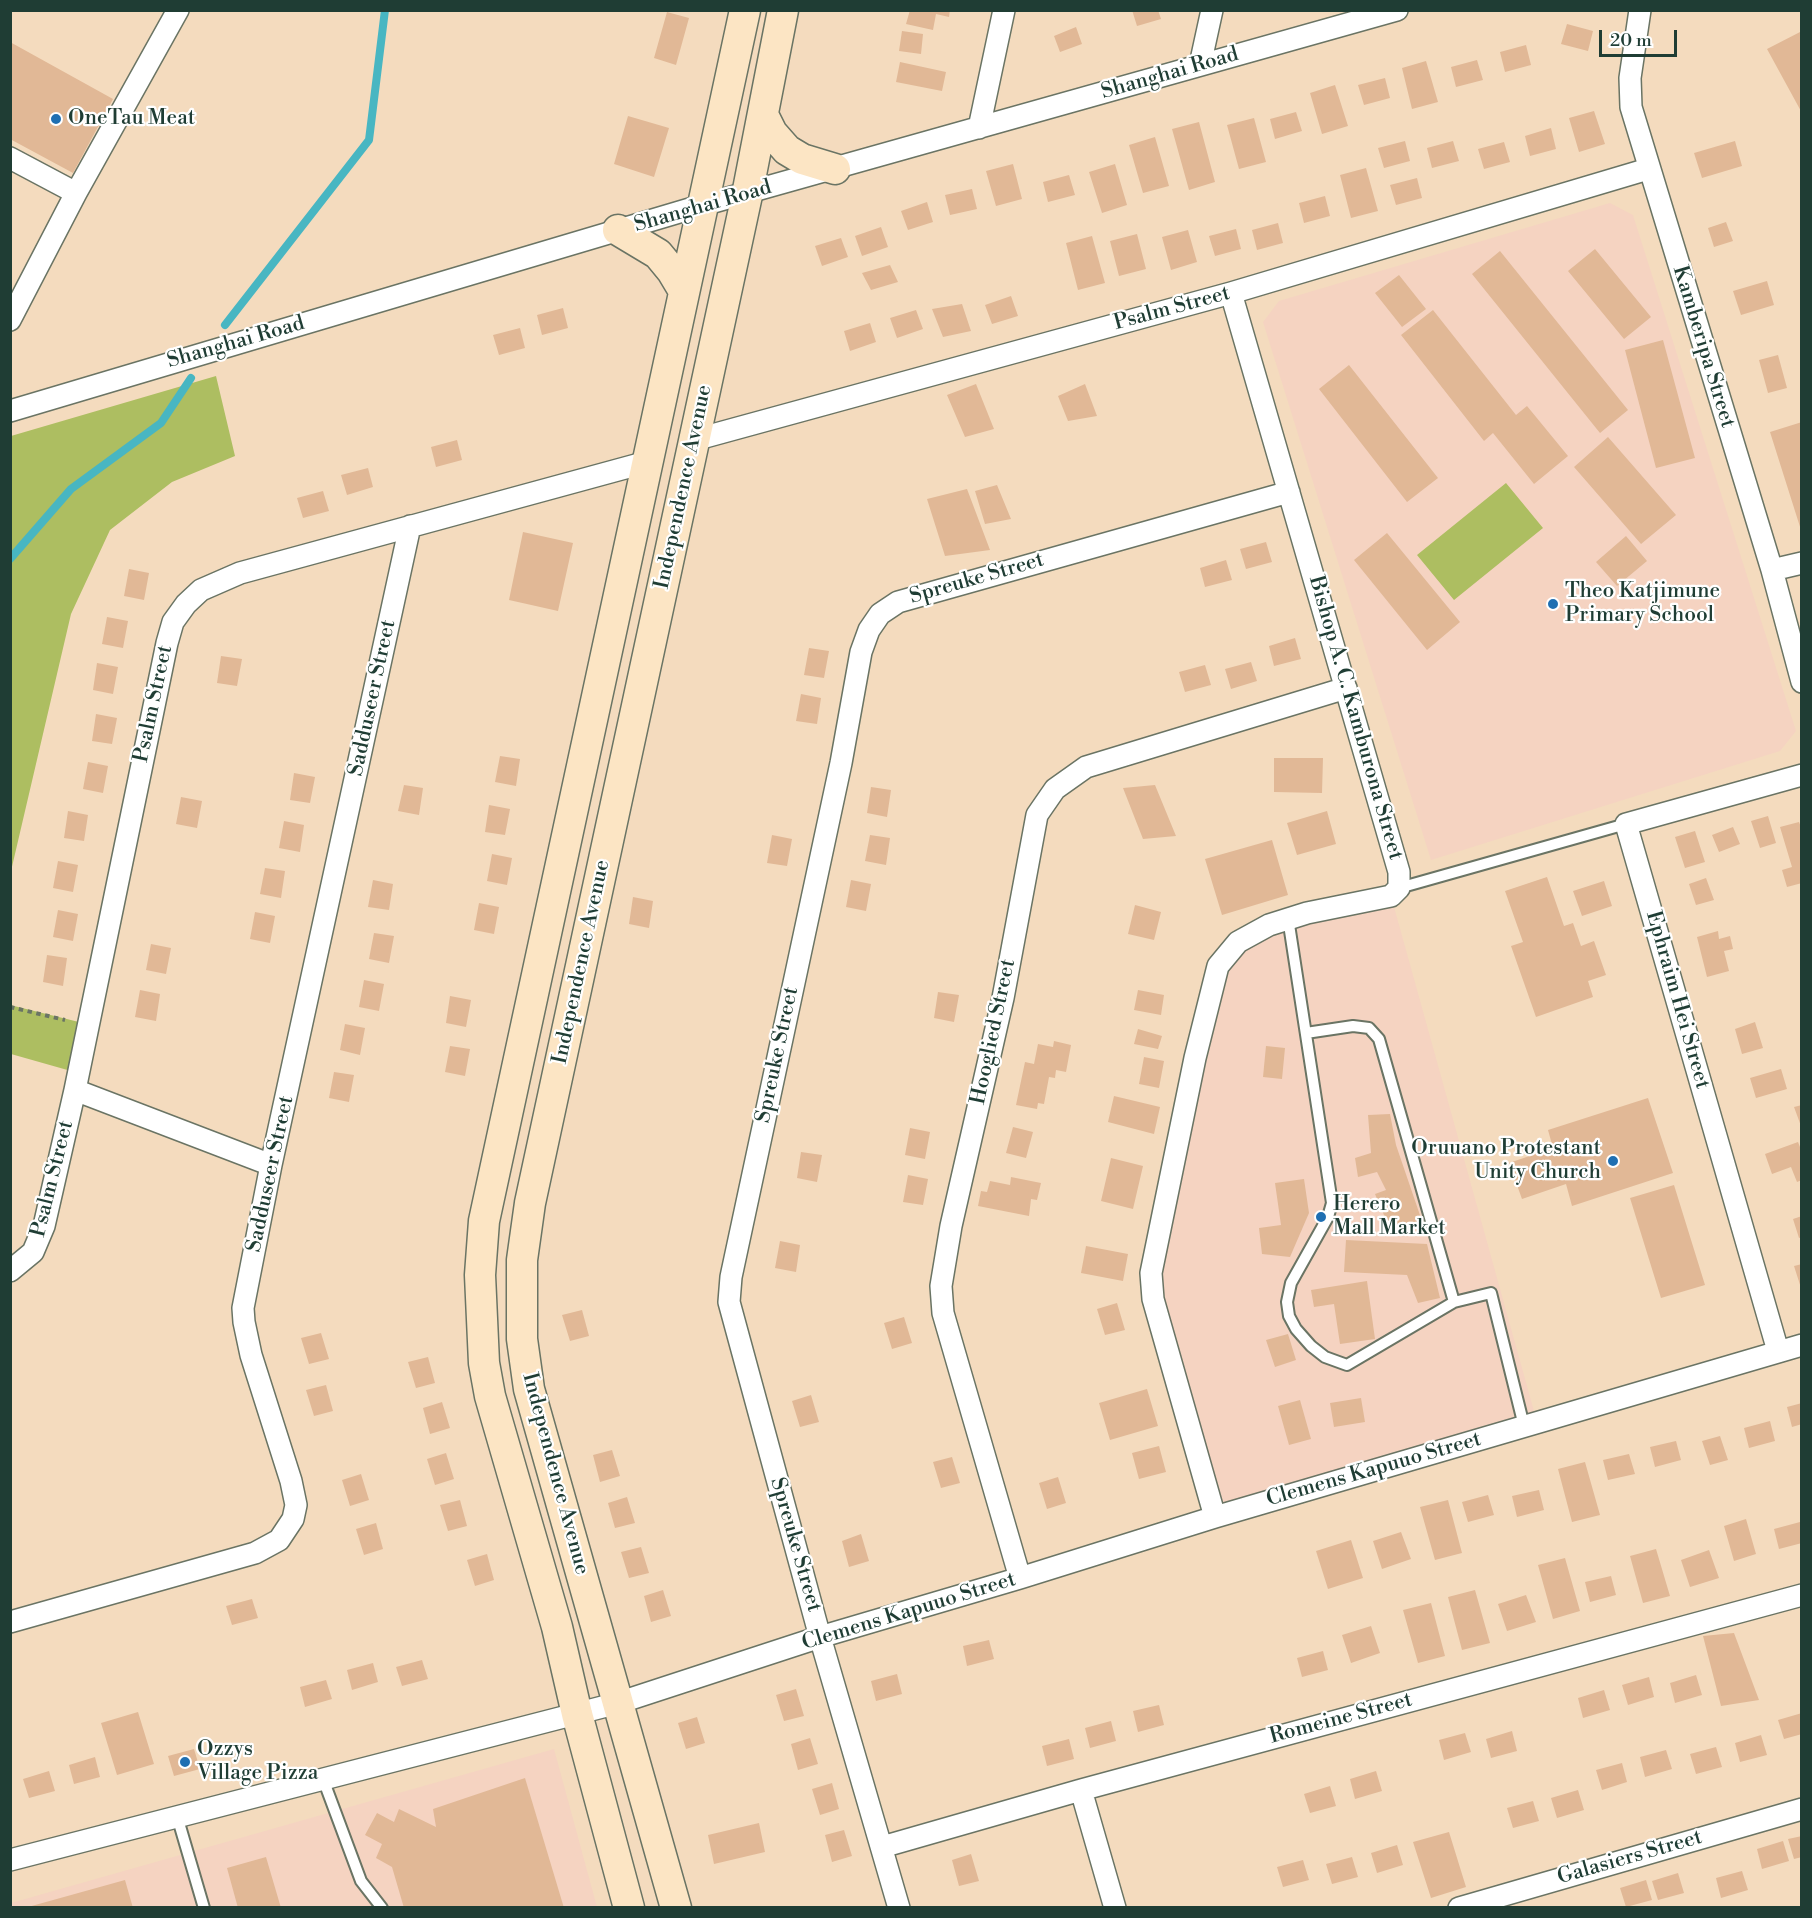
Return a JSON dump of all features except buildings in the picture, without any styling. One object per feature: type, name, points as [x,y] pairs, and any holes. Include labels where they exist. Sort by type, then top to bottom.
[{"type":"main road","name":"Independence Avenue","points":[[629,1908],[556,1627],[490,1396],[484,1363],[480,1275],[487,1210],[745,10]]},
{"type":"main road","name":"Independence Avenue","points":[[676,1908],[529,1389],[521,1329],[522,1260],[530,1203],[747,195],[783,10]]},
{"type":"main road","points":[[763,115],[772,133],[787,150],[802,159],[835,169]]},
{"type":"main road","points":[[618,230],[658,254],[684,291]]},
{"type":"street","points":[[10,320],[76,193],[178,10]]},
{"type":"street","points":[[979,128],[1004,10]]},
{"type":"street","points":[[1200,65],[1212,10]]},
{"type":"street","name":"Shanghai Road","points":[[10,411],[703,205],[747,195],[1397,10]]},
{"type":"street","name":"Kamberipa Street","points":[[1640,10],[1629,91],[1648,169],[1772,570],[1802,682]]},
{"type":"street","points":[[10,158],[76,193]]},
{"type":"street","name":"Psalm Street","points":[[694,440],[1231,294],[1648,169]]},
{"type":"street","name":"Bishop A. C. Kamburona Street","points":[[1215,1517],[1153,1299],[1151,1273],[1195,1058],[1218,966],[1238,942],[1269,925],[1288,918],[1391,896],[1399,888],[1400,872],[1231,294]]},
{"type":"street","name":"Psalm Street","points":[[10,1271],[33,1252],[40,1239],[75,1090],[173,622],[186,604],[201,590],[240,573],[647,462]]},
{"type":"street","name":"Spreuke Street","points":[[899,1908],[820,1637],[731,1316],[729,1289],[841,763],[861,652],[869,630],[880,614],[898,602],[928,591],[1289,492]]},
{"type":"street","name":"Sadduseer Street","points":[[10,1622],[255,1552],[279,1540],[286,1532],[296,1505],[244,1322],[243,1308],[271,1165],[410,526]]},
{"type":"street","points":[[1772,570],[1802,562]]},
{"type":"street","name":"Hooglied Street","points":[[1020,1578],[943,1313],[941,1286],[951,1226],[1002,998],[1037,815],[1055,789],[1086,767],[1346,688]]},
{"type":"street","points":[[1626,824],[1802,775]]},
{"type":"street","name":"Ephraim Hei Street","points":[[1626,824],[1778,1351]]},
{"type":"street","points":[[75,1090],[271,1165]]},
{"type":"street","name":"Clemens Kapuuo Street","points":[[10,1860],[618,1703],[820,1637],[1215,1517],[1802,1345]]},
{"type":"street","name":"Romeine Street","points":[[882,1847],[1080,1790],[1802,1595]]},
{"type":"street","points":[[1080,1790],[1114,1908]]},
{"type":"street","name":"Galasiers Street","points":[[1459,1908],[1802,1809]]},
{"type":"lane","points":[[1399,888],[1626,824]]},
{"type":"lane","points":[[1288,918],[1332,1203],[1328,1217],[1291,1283],[1287,1302],[1296,1329],[1325,1357],[1347,1365],[1454,1302],[1491,1293],[1524,1426]]},
{"type":"lane","points":[[1306,1033],[1353,1026],[1369,1028],[1379,1039],[1454,1302]]},
{"type":"lane","points":[[323,1779],[361,1881],[382,1908]]},
{"type":"lane","points":[[177,1816],[204,1908]]},
{"type":"path","points":[[10,1007],[87,1024]]},
{"type":"shaded area","name":"Theo Katjimune Primary School","points":[[1610,203],[1633,215],[1796,731],[1780,751],[1431,860],[1263,322],[1279,301]]},
{"type":"shaded area","name":"Herero Mall Market","points":[[1391,896],[1537,1422],[1215,1517],[1153,1299],[1195,1058],[1238,942]]},
{"type":"shaded area","points":[[554,1749],[597,1907],[11,1908],[11,1903]]},
{"type":"green space","points":[[216,376],[235,456],[172,482],[110,530],[71,614],[11,871],[11,436]]},
{"type":"green space","points":[[1506,483],[1543,528],[1454,600],[1417,555]]},
{"type":"green space","points":[[10,1005],[87,1024],[78,1073],[11,1054]]},
{"type":"waterway","points":[[225,325],[369,140],[385,10]]},
{"type":"waterway","points":[[10,559],[71,489],[161,423],[191,378]]},
{"type":"place","name":"OneTau Meat","points":[[56,119]]},
{"type":"place","name":"Theo Katjimune Primary School","points":[[1553,604]]},
{"type":"place","name":"Oruuano Protestant Unity Church","points":[[1613,1161]]},
{"type":"place","name":"Herero Mall Market","points":[[1321,1217]]},
{"type":"place","name":"Ozzys Village Pizza","points":[[185,1762]]}]
